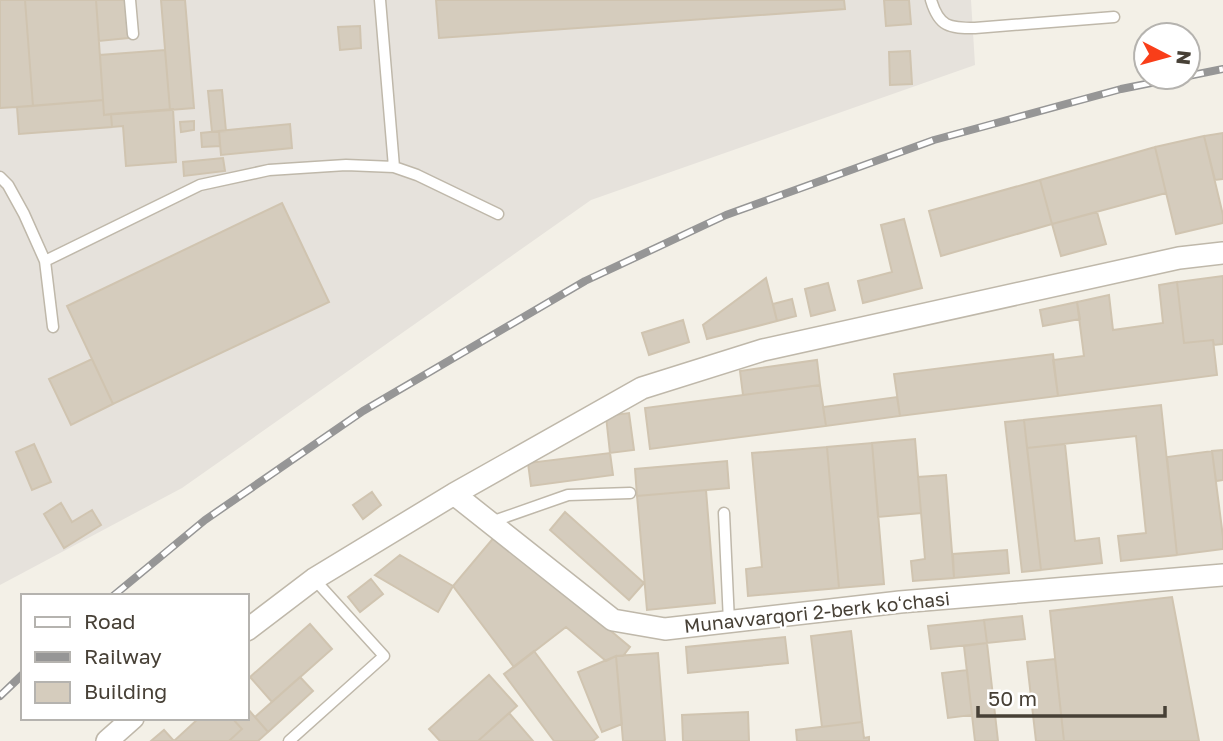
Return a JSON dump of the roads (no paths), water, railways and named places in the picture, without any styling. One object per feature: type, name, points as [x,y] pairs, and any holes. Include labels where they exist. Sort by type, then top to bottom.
[{"type":"street","points":[[248,629],[314,579],[454,494],[642,388],[750,354],[1179,258],[1223,253]]},
{"type":"street","name":"Munavvarqori 2-berk koʻchasi","points":[[454,494],[613,620],[665,629],[900,602],[1223,575]]},
{"type":"street","points":[[107,741],[131,720]]},
{"type":"lane","points":[[130,0],[133,34]]},
{"type":"lane","points":[[380,0],[394,167]]},
{"type":"lane","points":[[931,0],[936,15],[945,24],[958,28],[1114,17]]},
{"type":"lane","points":[[45,261],[200,185],[269,170],[346,165],[394,167],[417,175],[498,214]]},
{"type":"lane","points":[[0,177],[8,185],[24,214],[45,261],[53,327]]},
{"type":"lane","points":[[491,522],[568,495],[630,493]]},
{"type":"lane","points":[[723,513],[729,622]]},
{"type":"lane","points":[[289,741],[384,656],[314,579]]},
{"type":"railway","points":[[1202,73],[1223,69]]},
{"type":"railway","points":[[115,594],[205,520],[363,411],[585,281],[726,215],[934,140],[1132,87]]},
{"type":"railway","points":[[0,696],[21,676]]}]
